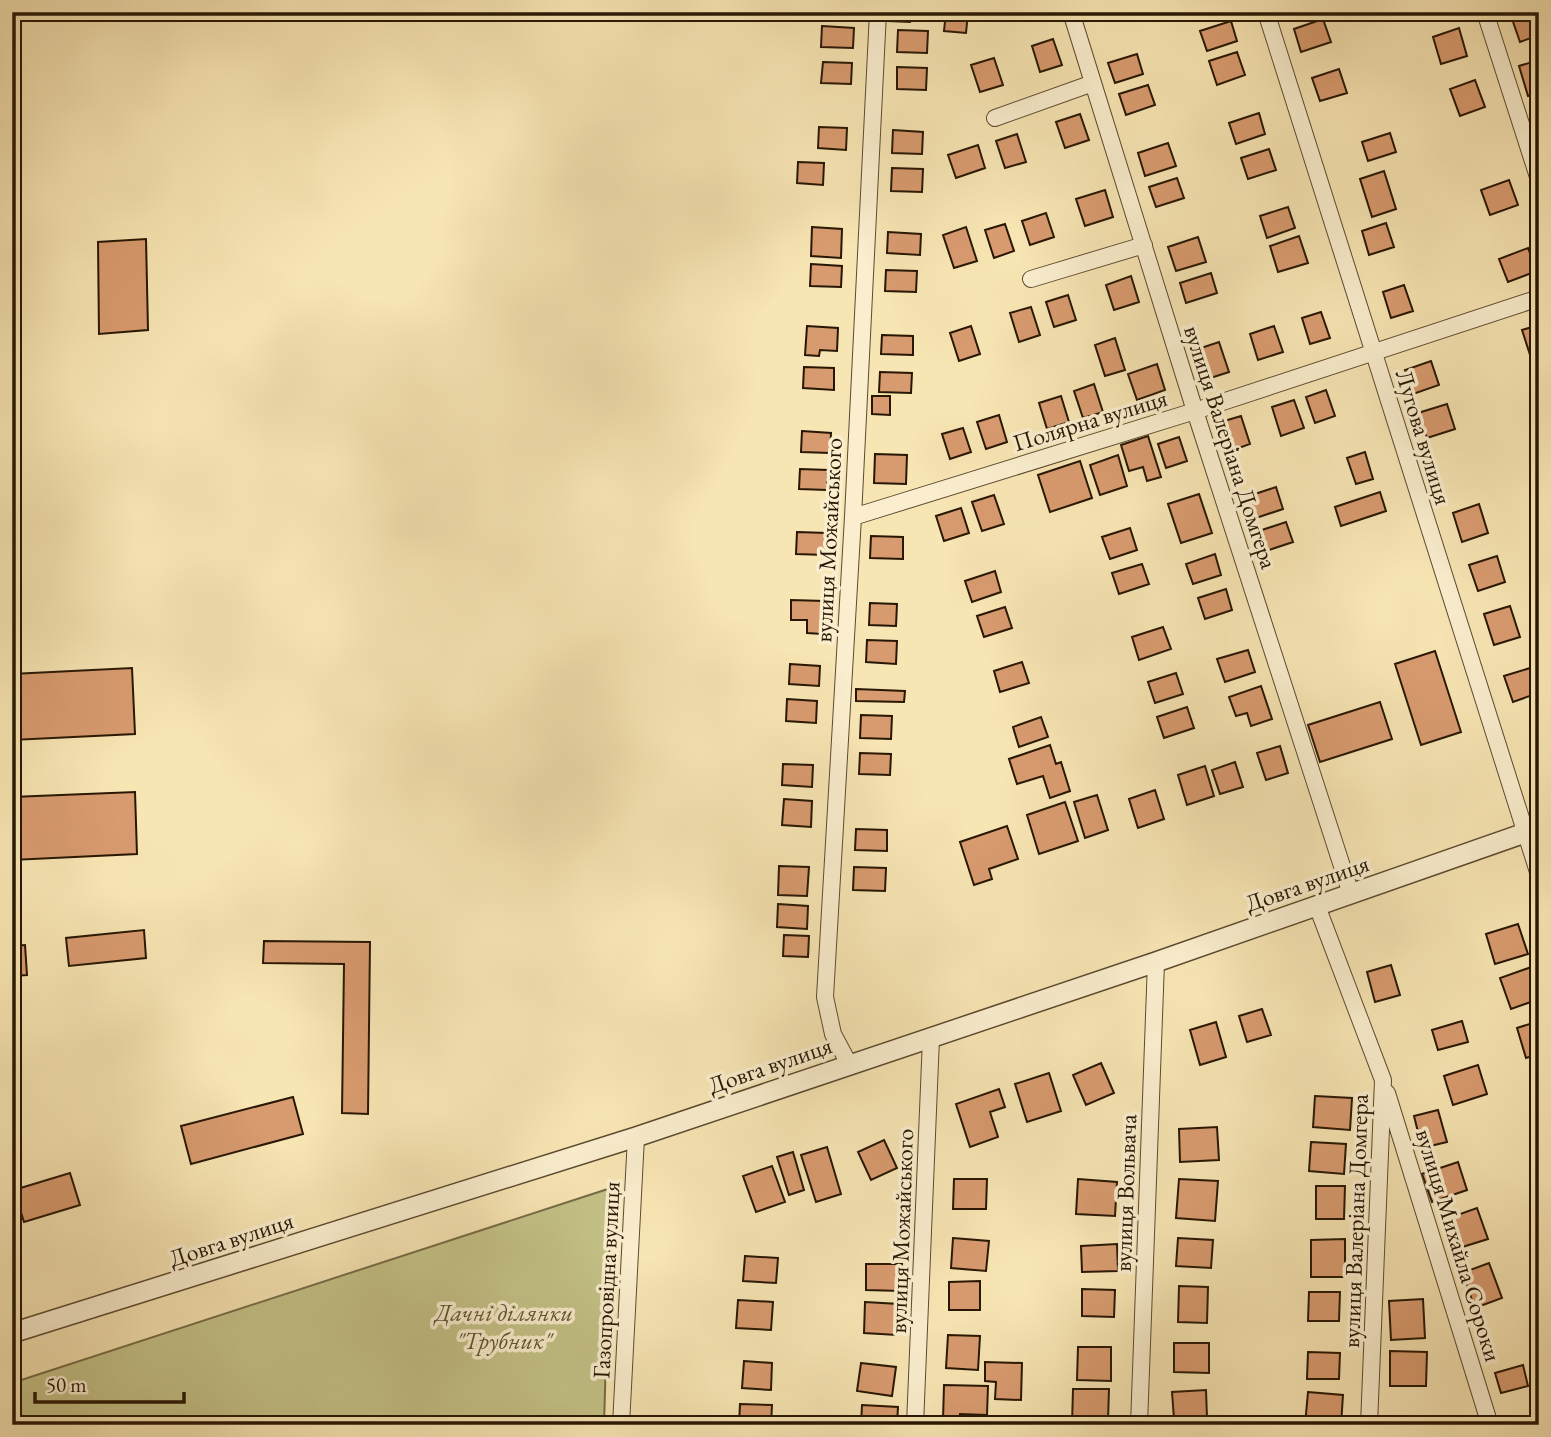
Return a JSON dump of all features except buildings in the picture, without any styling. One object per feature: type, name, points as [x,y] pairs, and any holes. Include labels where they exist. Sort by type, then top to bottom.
[{"type":"street","name":"вулиця Можайського","points":[[849,1064],[833,1034],[825,997],[853,517],[878,12]]},
{"type":"street","name":"вулиця Валеріана Домгера","points":[[1071,12],[1195,411],[1351,894]]},
{"type":"street","name":"Лугова вулиця","points":[[1266,12],[1374,352],[1532,830],[1539,875]]},
{"type":"street","points":[[1485,12],[1539,180]]},
{"type":"street","points":[[995,118],[1093,83]]},
{"type":"street","points":[[1031,279],[1143,244]]},
{"type":"street","name":"Полярна вулиця","points":[[853,517],[1195,411],[1539,298]]},
{"type":"street","name":"Довга вулиця","points":[[12,1333],[636,1137],[1156,962],[1532,830]]},
{"type":"street","name":"вулиця Валеріана Домгера","points":[[1317,906],[1383,1080],[1369,1425]]},
{"type":"street","name":"вулиця Вольвача","points":[[1139,1425],[1156,962]]},
{"type":"street","name":"вулиця Можайського","points":[[915,1425],[932,1038]]},
{"type":"street","name":"вулиця Михайла Сороки","points":[[1383,1080],[1490,1425]]},
{"type":"street","name":"Газопровідна вулиця","points":[[621,1425],[636,1137]]},
{"type":"green space","name":"Дачні ділянки \"Трубник\"","points":[[611,1188],[604,1425],[12,1425],[12,1383]]}]
